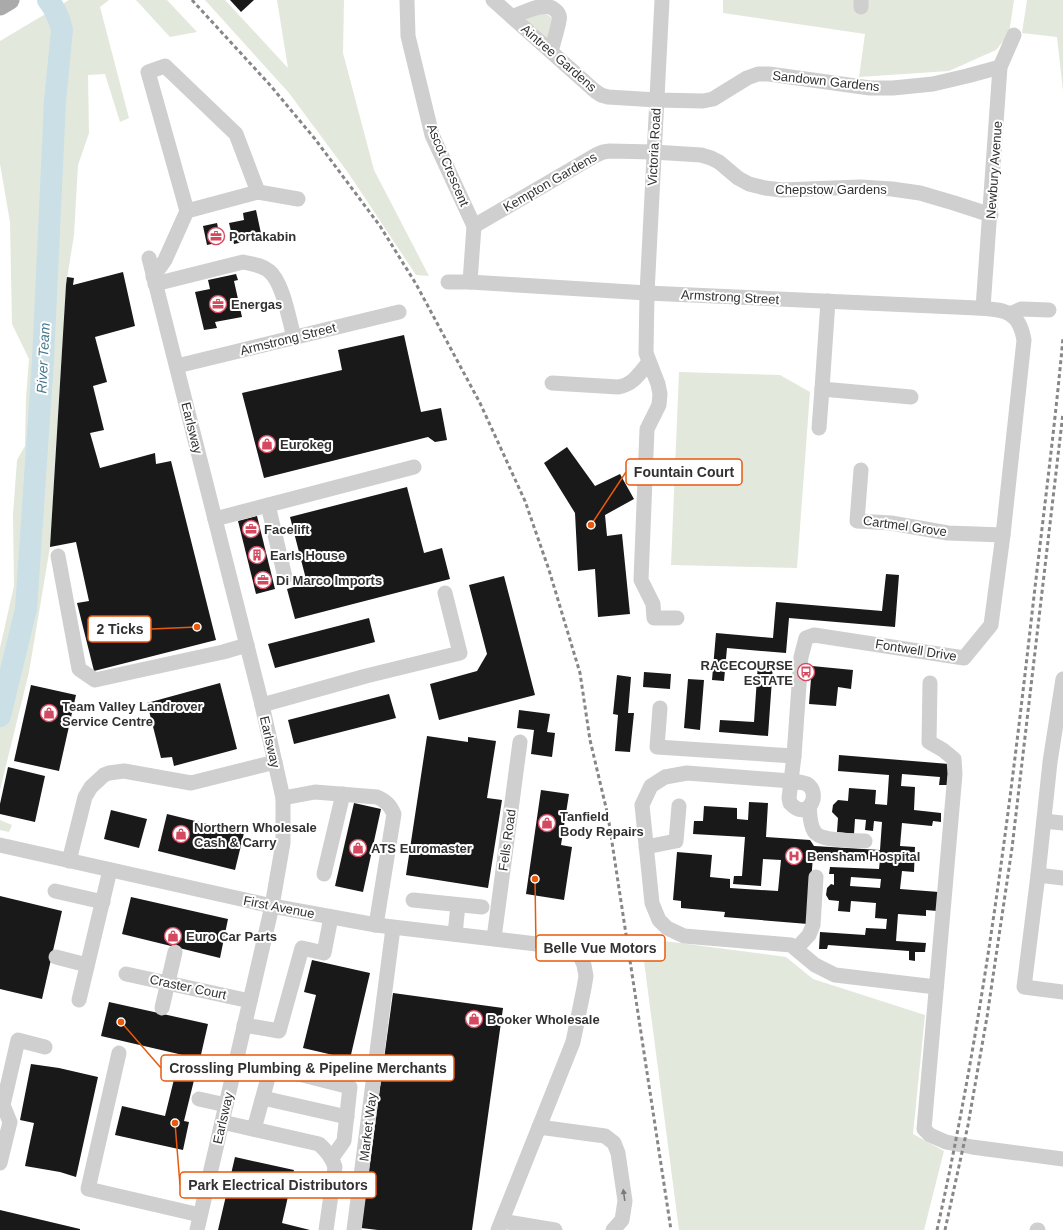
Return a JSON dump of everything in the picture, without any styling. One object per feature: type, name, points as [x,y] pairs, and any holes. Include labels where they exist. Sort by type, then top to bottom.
[{"type":"main road","points":[[0,6],[10,0]]},
{"type":"street","name":"Ascot Crescent","points":[[407,0],[408,36],[432,135],[474,226],[470,282]]},
{"type":"street","name":"Aintree Gardens","points":[[493,0],[601,95],[608,97],[657,100]]},
{"type":"street","name":"Victoria Road","points":[[662,0],[653,152],[646,353],[658,384],[660,394],[659,405],[647,429],[641,580],[653,604],[654,618],[677,618]]},
{"type":"street","points":[[512,17],[542,6],[548,6],[555,9],[559,14],[559,20],[551,51]]},
{"type":"street","name":"Newbury Avenue","points":[[983,308],[991,215],[1000,67],[1014,35]]},
{"type":"street","points":[[154,280],[165,260],[187,211],[148,72],[165,66],[236,134],[258,192]]},
{"type":"street","name":"Sandown Gardens","points":[[657,100],[703,101],[713,99],[747,78],[758,74],[769,74],[870,88],[893,88],[933,84],[1000,67]]},
{"type":"street","name":"Kempton Gardens","points":[[474,226],[603,152],[653,152]]},
{"type":"street","name":"Chepstow Gardens","points":[[653,152],[701,155],[711,158],[719,162],[738,178],[749,184],[765,188],[782,190],[860,188],[892,189],[920,193],[991,215]]},
{"type":"street","points":[[187,211],[258,192],[298,199]]},
{"type":"street","name":"Earlsway","points":[[149,258],[262,705],[283,798],[283,843],[272,906],[197,1230]]},
{"type":"street","points":[[154,280],[243,262],[257,264],[270,271],[280,285],[294,337]]},
{"type":"street","name":"Armstrong Street","points":[[448,282],[828,302],[983,308],[1000,310],[1010,314]]},
{"type":"street","points":[[818,428],[828,302]]},
{"type":"street","points":[[1010,314],[1021,310],[1049,310]]},
{"type":"street","name":"Armstrong Street","points":[[177,366],[399,312]]},
{"type":"street","name":"Fontwell Drive","points":[[794,756],[801,658],[806,638],[814,635],[964,658],[991,625],[1003,535],[1024,340],[1023,332],[1019,324],[1010,314]]},
{"type":"street","points":[[552,383],[618,387],[625,386],[631,382],[649,362]]},
{"type":"street","points":[[822,390],[911,397]]},
{"type":"street","points":[[215,519],[414,467]]},
{"type":"street","name":"Cartmel Grove","points":[[861,470],[857,521],[891,524],[948,533],[1003,535]]},
{"type":"street","points":[[268,505],[285,577]]},
{"type":"street","points":[[58,556],[79,668],[95,680],[223,652],[247,645]]},
{"type":"street","points":[[262,705],[366,676],[460,653],[445,593]]},
{"type":"street","points":[[1063,679],[1056,763],[1044,821],[1024,987],[1063,992]]},
{"type":"street","points":[[930,683],[929,742],[943,750],[954,759],[955,774],[924,1129],[930,1136],[946,1142],[972,1147],[1063,1159]]},
{"type":"street","points":[[660,708],[657,747],[794,756],[791,781]]},
{"type":"street","name":"Fells Road","points":[[494,938],[520,742]]},
{"type":"street","points":[[69,861],[85,797],[91,787],[108,773],[124,772],[191,783],[275,762]]},
{"type":"street","points":[[865,841],[824,838],[817,835],[812,826],[809,807],[813,798],[812,790],[808,785],[791,781],[687,773],[665,777],[651,786],[642,804],[652,903],[659,920],[668,928],[684,936],[791,945],[815,965],[835,975],[936,987]]},
{"type":"street","points":[[283,798],[315,792],[377,797],[391,805],[394,814],[376,926]]},
{"type":"street","points":[[324,874],[343,794]]},
{"type":"street","points":[[646,847],[676,841],[679,806]]},
{"type":"street","points":[[1044,821],[1063,823]]},
{"type":"street","name":"First Avenue","points":[[0,845],[272,906],[376,926],[494,938],[562,947],[572,950],[580,956],[584,965],[586,976],[573,1042],[500,1225]]},
{"type":"street","points":[[79,1000],[110,870]]},
{"type":"street","points":[[1038,875],[1063,878]]},
{"type":"street","points":[[796,949],[809,935],[813,925],[816,877]]},
{"type":"street","points":[[55,891],[103,902]]},
{"type":"street","points":[[413,900],[482,907]]},
{"type":"street","points":[[455,934],[458,904]]},
{"type":"street","points":[[244,1025],[278,1031],[302,948],[324,953],[331,917]]},
{"type":"street","name":"Market Way","points":[[354,1230],[393,928]]},
{"type":"street","points":[[162,1008],[175,952]]},
{"type":"street","points":[[56,957],[87,964]]},
{"type":"street","name":"Craster Court","points":[[126,974],[250,1001]]},
{"type":"street","points":[[0,1163],[10,1122],[3,1105],[18,1040],[45,1047]]},
{"type":"street","points":[[119,1053],[88,1189],[200,1215]]},
{"type":"street","points":[[254,1129],[271,1068],[350,1087],[344,1141],[332,1158]]},
{"type":"street","points":[[262,1098],[347,1117]]},
{"type":"street","points":[[199,1099],[226,1106]]},
{"type":"street","points":[[222,1122],[319,1144],[326,1150],[332,1158],[334,1167],[326,1230]]},
{"type":"street","points":[[539,1127],[604,1136],[614,1143],[618,1153],[625,1201],[622,1220],[613,1230]]},
{"type":"street","points":[[500,1225],[555,1230]]},
{"type":"shaded area","points":[[69,0],[109,0],[100,7],[129,118],[120,122],[105,74],[88,75],[89,133],[78,165],[74,235],[66,285],[50,547],[29,672],[0,790],[0,648],[14,586],[13,515],[17,460],[25,446],[26,398],[29,359],[12,324],[10,222],[0,164],[0,41]]},
{"type":"shaded area","points":[[136,0],[167,0],[197,32],[170,37]]},
{"type":"shaded area","points":[[205,0],[225,0],[288,68],[277,0],[344,0],[343,53],[374,170],[429,276],[416,275],[349,174],[289,93]]},
{"type":"shaded area","points":[[723,0],[1014,0],[1009,34],[996,50],[949,71],[859,77],[865,34],[723,13]]},
{"type":"shaded area","points":[[1027,0],[1063,0],[1063,91],[1057,37],[1022,33]]},
{"type":"shaded area","points":[[543,12],[552,18],[552,28],[547,42],[525,24],[528,16]]},
{"type":"shaded area","points":[[679,372],[780,375],[810,392],[797,568],[671,565]]},
{"type":"shaded area","points":[[0,820],[12,825],[9,832],[0,830]]},
{"type":"shaded area","points":[[641,938],[786,957],[813,979],[925,1015],[913,1134],[944,1151],[924,1230],[679,1230]]},
{"type":"building","points":[[230,0],[254,0],[241,12]]},
{"type":"building","points":[[256,210],[262,238],[234,244],[229,223],[244,220],[243,213]]},
{"type":"building","points":[[217,223],[221,242],[207,245],[203,226]]},
{"type":"building","points":[[123,272],[135,326],[95,337],[107,382],[93,386],[104,430],[90,433],[100,468],[155,453],[156,464],[171,461],[216,640],[94,671],[77,603],[89,601],[76,542],[50,547],[66,285],[67,277],[74,278],[73,285]]},
{"type":"building","name":"Energas","points":[[236,274],[238,280],[234,281],[242,317],[215,322],[217,328],[204,330],[195,292],[210,289],[208,280]]},
{"type":"building","points":[[404,335],[421,412],[441,408],[447,440],[435,442],[428,437],[264,478],[242,393],[342,370],[338,350]]},
{"type":"building","points":[[567,447],[595,486],[620,474],[634,499],[605,515],[607,536],[622,534],[630,614],[598,617],[595,569],[578,571],[575,513],[544,463]]},
{"type":"building","points":[[407,487],[424,553],[442,548],[450,579],[295,619],[287,589],[307,583],[290,517]]},
{"type":"building","name":"Earls House","points":[[257,516],[275,589],[256,594],[238,521]]},
{"type":"building","points":[[886,574],[899,575],[895,627],[789,618],[786,653],[727,648],[724,681],[712,680],[716,633],[773,638],[776,602],[882,611]]},
{"type":"building","points":[[504,576],[535,695],[439,720],[430,684],[477,671],[487,654],[469,585]]},
{"type":"building","points":[[369,618],[375,642],[275,668],[268,644]]},
{"type":"building","points":[[758,663],[773,665],[768,736],[719,732],[720,720],[754,722]]},
{"type":"building","points":[[812,666],[853,670],[851,689],[838,687],[836,706],[809,704]]},
{"type":"building","points":[[644,672],[671,674],[670,689],[643,687]]},
{"type":"building","points":[[617,675],[631,677],[628,713],[634,713],[630,752],[615,751],[618,715],[613,714]]},
{"type":"building","points":[[688,679],[704,680],[700,730],[684,728]]},
{"type":"building","points":[[220,683],[237,749],[174,766],[172,757],[161,758],[147,703]]},
{"type":"building","points":[[31,685],[76,695],[59,771],[14,761]]},
{"type":"building","points":[[389,694],[396,718],[294,744],[288,720]]},
{"type":"building","points":[[519,710],[550,714],[547,732],[555,733],[552,757],[531,754],[534,730],[517,728]]},
{"type":"building","points":[[427,736],[468,742],[468,737],[496,741],[487,798],[502,800],[488,888],[406,875]]},
{"type":"building","points":[[839,755],[949,764],[947,785],[939,785],[940,777],[902,774],[901,786],[915,787],[914,810],[941,813],[941,822],[933,821],[932,826],[902,823],[900,846],[915,847],[914,872],[902,871],[900,889],[939,892],[937,911],[926,910],[926,916],[898,914],[896,941],[926,943],[925,952],[915,952],[915,961],[909,960],[909,951],[828,945],[827,949],[819,949],[820,932],[865,935],[866,928],[886,929],[887,919],[875,918],[876,903],[851,901],[850,912],[838,911],[839,901],[829,900],[826,895],[827,888],[831,884],[834,885],[834,874],[829,874],[830,867],[879,869],[880,860],[813,856],[808,924],[724,917],[725,912],[681,908],[681,901],[673,900],[677,852],[712,855],[710,877],[730,879],[730,888],[778,891],[781,860],[763,859],[761,886],[733,884],[734,876],[742,876],[745,837],[693,834],[694,821],[703,821],[704,806],[737,808],[737,819],[748,820],[749,802],[768,803],[766,837],[810,840],[814,846],[880,850],[882,822],[874,821],[873,831],[865,830],[866,820],[855,819],[854,834],[837,832],[838,818],[832,812],[833,805],[838,800],[848,801],[849,788],[876,790],[875,804],[887,805],[889,775],[838,771]],"holes":[[[851,877],[881,879],[880,888],[850,886]]]},
{"type":"building","points":[[8,767],[45,776],[35,822],[0,814],[0,804]]},
{"type":"building","points":[[541,790],[569,794],[561,845],[572,847],[564,900],[526,894]]},
{"type":"building","name":"ATS Euromaster","points":[[354,803],[381,809],[363,892],[335,886]]},
{"type":"building","points":[[111,810],[147,819],[139,848],[104,839]]},
{"type":"building","points":[[167,814],[244,833],[235,870],[158,851]]},
{"type":"building","points":[[0,896],[62,911],[42,999],[0,989]]},
{"type":"building","points":[[131,897],[228,919],[220,958],[122,934]]},
{"type":"building","points":[[312,960],[370,973],[350,1059],[303,1048],[316,995],[304,992]]},
{"type":"building","points":[[393,993],[503,1008],[472,1230],[378,1230],[361,1228]]},
{"type":"building","points":[[109,1002],[208,1024],[200,1059],[101,1036]]},
{"type":"building","points":[[31,1064],[59,1068],[98,1077],[76,1177],[60,1172],[25,1166],[34,1123],[20,1120]]},
{"type":"building","points":[[177,1067],[196,1072],[184,1121],[189,1122],[183,1150],[115,1135],[122,1106],[165,1116]]},
{"type":"building","points":[[235,1157],[294,1170],[282,1223],[310,1230],[218,1230]]},
{"type":"building","points":[[0,1210],[80,1229],[80,1230],[0,1230]]},
{"type":"waterway","name":"River Team","points":[[0,716],[26,609],[43,360],[55,101],[62,30],[57,14],[48,0]]},
{"type":"railway","points":[[192,0],[270,85],[315,139],[380,226],[416,284],[480,403],[525,501],[549,570],[580,673],[590,740],[608,816],[671,1230]]},
{"type":"railway","points":[[937,1230],[967,1082],[980,1007],[1002,857],[1052,448],[1063,338]]},
{"type":"railway","points":[[945,1230],[968,1125],[987,1017],[1012,848],[1063,413]]},
{"type":"place","name":"Portakabin","points":[[216,236]]},
{"type":"place","name":"Energas","points":[[218,304]]},
{"type":"place","name":"Eurokeg","points":[[267,444]]},
{"type":"place","name":"Fountain Court","points":[[591,525]]},
{"type":"place","name":"Facelift","points":[[251,529]]},
{"type":"place","name":"Earls House","points":[[257,555]]},
{"type":"place","name":"Di Marco Imports","points":[[263,580]]},
{"type":"place","name":"2 Ticks","points":[[197,627]]},
{"type":"place","name":"RACECOURSE ESTATE","points":[[806,672]]},
{"type":"place","name":"Team Valley Landrover Service Centre","points":[[49,713]]},
{"type":"place","name":"Tanfield Body Repairs","points":[[547,823]]},
{"type":"place","name":"Northern Wholesale Cash & Carry","points":[[181,834]]},
{"type":"place","name":"ATS Euromaster","points":[[358,848]]},
{"type":"place","name":"Bensham Hospital","points":[[794,856]]},
{"type":"place","name":"Belle Vue Motors","points":[[535,879]]},
{"type":"place","name":"Euro Car Parts","points":[[173,936]]},
{"type":"place","name":"Booker Wholesale","points":[[474,1019]]},
{"type":"place","name":"Crossling Plumbing & Pipeline Merchants","points":[[121,1022]]},
{"type":"place","name":"Park Electrical Distributors","points":[[175,1123]]}]
